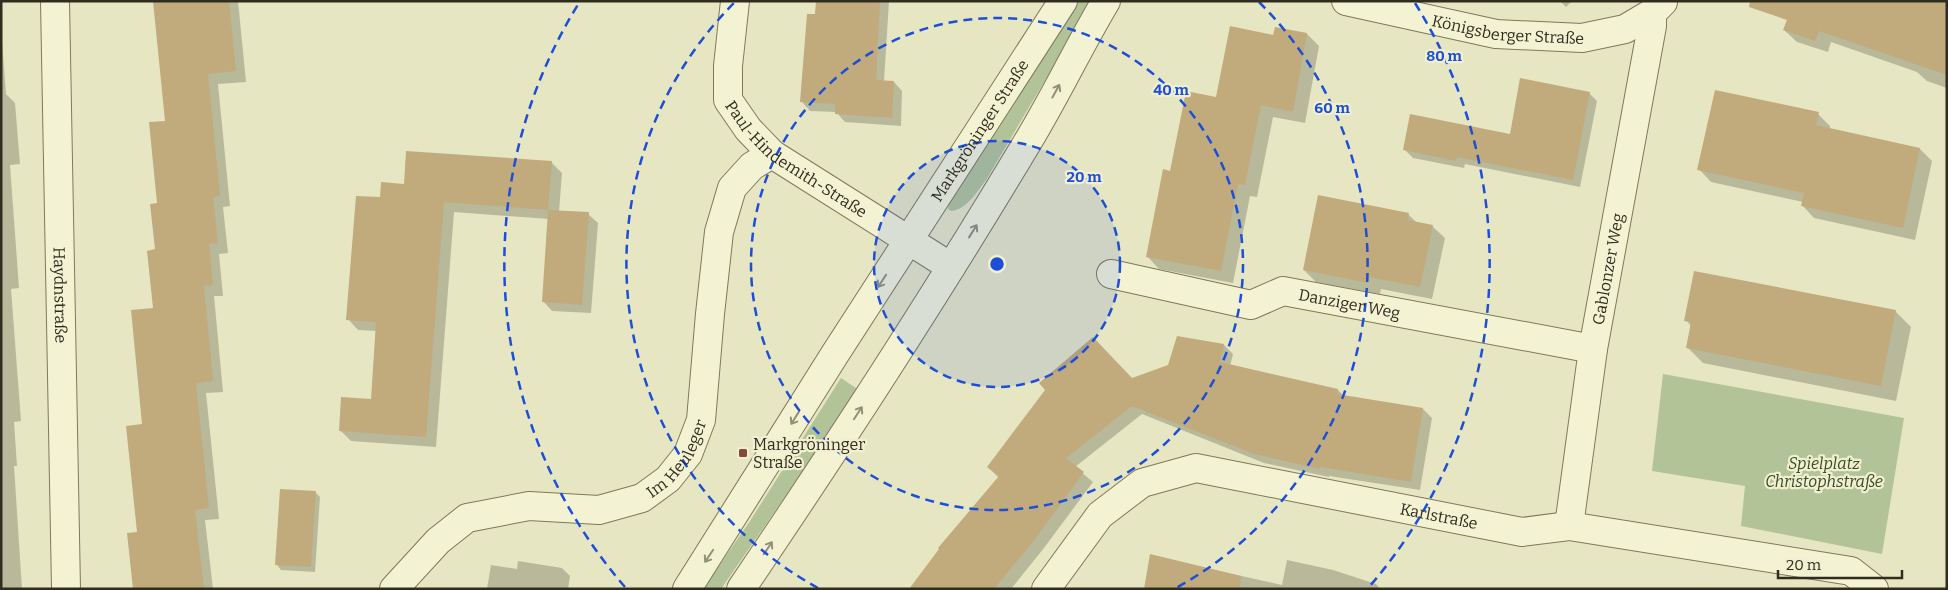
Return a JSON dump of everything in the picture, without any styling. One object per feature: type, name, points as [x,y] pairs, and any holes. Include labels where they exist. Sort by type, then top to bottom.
[{"type":"street","name":"Haydnstraße","points":[[55,1],[66,589]]},
{"type":"street","name":"Paul-Hindemith-Straße","points":[[735,1],[728,66],[728,100],[748,129],[772,154],[951,267]]},
{"type":"street","name":"Markgröninger Straße","points":[[687,589],[835,354],[1063,1]]},
{"type":"street","points":[[741,589],[951,267],[1028,141],[1106,1]]},
{"type":"street","name":"Königsberger Straße","points":[[1346,1],[1496,34],[1582,38],[1625,29],[1657,7]]},
{"type":"street","name":"Gablonzer Weg","points":[[1569,526],[1593,349],[1657,7]]},
{"type":"street","name":"Im Heuleger","points":[[394,589],[438,540],[467,518],[529,506],[599,510],[642,498],[668,479],[688,454],[701,420],[719,232],[732,188],[752,166],[772,154]]},
{"type":"street","name":"Danziger Weg","points":[[1111,274],[1251,305],[1283,291],[1593,349]]},
{"type":"street","name":"Karlstraße","points":[[1046,589],[1100,515],[1142,483],[1196,468],[1522,532],[1569,526],[1851,571],[1874,589]]},
{"type":"green space","points":[[1079,1],[1092,1],[986,180],[966,204],[951,211],[948,209],[949,204]]},
{"type":"green space","name":"Spielplatz Christophstraße","points":[[1663,374],[1904,418],[1882,554],[1741,526],[1745,486],[1652,471]]},
{"type":"green space","points":[[841,378],[859,390],[721,589],[703,589],[750,521]]},
{"type":"building","points":[[153,1],[229,1],[236,71],[208,74],[220,196],[213,197],[218,243],[209,244],[213,285],[204,286],[213,381],[196,383],[209,508],[195,510],[204,589],[133,589],[127,533],[137,532],[126,426],[142,424],[131,310],[153,308],[147,251],[155,249],[150,204],[157,203],[149,122],[165,121]]},
{"type":"building","points":[[816,1],[880,1],[876,80],[894,81],[892,118],[835,114],[835,104],[800,102],[807,14],[815,14]]},
{"type":"building","points":[[1750,1],[1947,1],[1947,75],[1819,31],[1815,41],[1783,30],[1787,20],[1749,7]]},
{"type":"building","points":[[1230,26],[1273,35],[1275,27],[1307,33],[1293,112],[1261,105],[1245,185],[1238,184],[1221,271],[1146,257],[1163,169],[1170,171],[1186,91],[1216,97]]},
{"type":"building","points":[[1520,78],[1590,92],[1573,180],[1457,157],[1456,161],[1403,150],[1410,114],[1510,134]]},
{"type":"building","points":[[1715,90],[1819,112],[1816,125],[1920,148],[1903,228],[1801,206],[1804,193],[1697,170]]},
{"type":"building","points":[[406,151],[552,161],[548,210],[444,202],[426,437],[339,431],[341,397],[371,399],[376,322],[346,320],[356,196],[380,197],[381,182],[404,184]]},
{"type":"building","points":[[1318,195],[1409,213],[1408,220],[1433,225],[1420,287],[1369,277],[1368,283],[1303,270]]},
{"type":"building","points":[[548,210],[589,212],[582,305],[542,302]]},
{"type":"building","points":[[1694,271],[1896,310],[1881,386],[1686,348],[1691,322],[1684,321]]},
{"type":"building","points":[[1177,336],[1224,344],[1220,362],[1338,389],[1337,394],[1423,408],[1411,482],[1320,467],[1320,469],[1254,454],[1132,406],[1066,458],[1084,472],[1035,539],[994,589],[909,589],[938,548],[999,476],[987,467],[1045,390],[1039,383],[1093,337],[1132,378],[1168,365]]},
{"type":"building","points":[[280,489],[316,491],[311,567],[275,565]]},
{"type":"building","points":[[1150,554],[1241,576],[1240,589],[1144,589]]},
{"type":"place","name":"Markgröninger Straße","points":[[743,453]]}]
